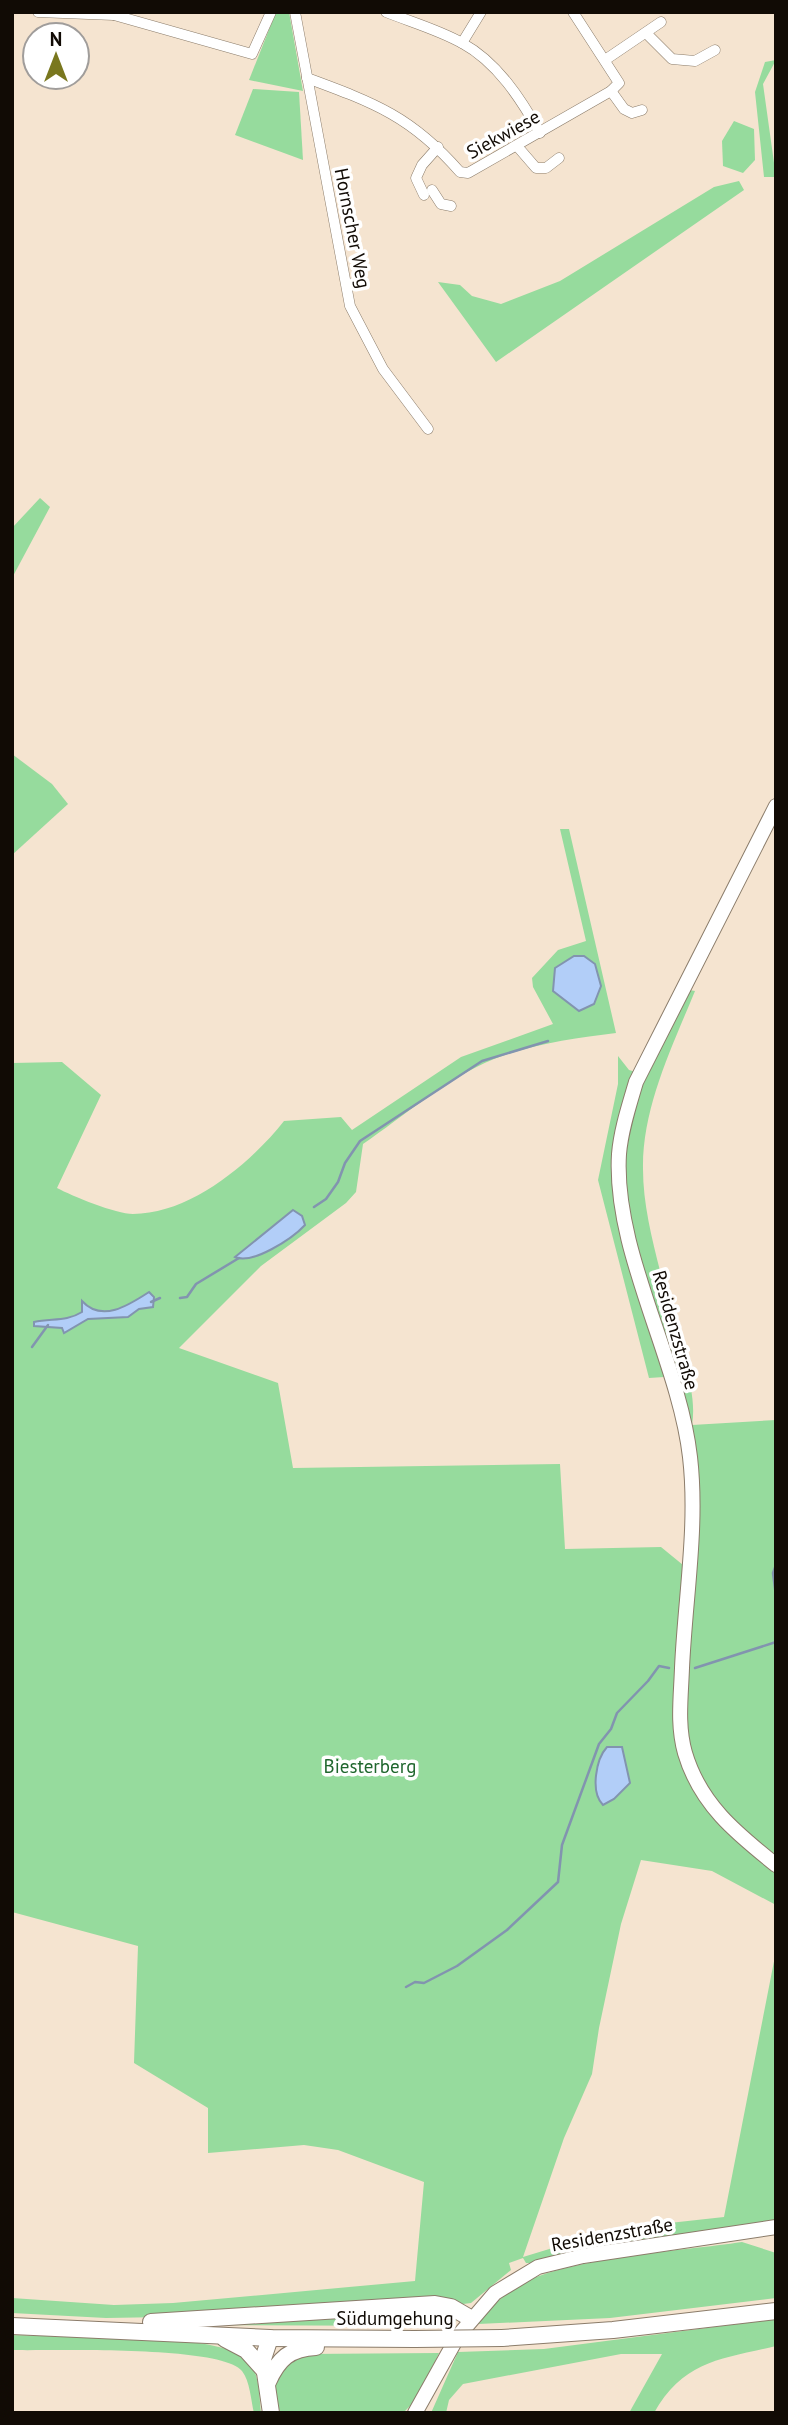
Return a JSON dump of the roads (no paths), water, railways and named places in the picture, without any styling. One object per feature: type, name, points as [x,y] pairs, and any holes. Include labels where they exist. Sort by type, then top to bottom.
[{"type":"main road","name":"Residenzstraße","points":[[776,806],[636,1082],[623,1128],[619,1180],[628,1231],[672,1382],[690,1458],[691,1496],[679,1709],[684,1749],[692,1774],[714,1811],[776,1866]]},
{"type":"main road","name":"Residenzstraße","points":[[415,2413],[470,2318],[495,2293],[523,2274],[555,2262],[776,2227]]},
{"type":"main road","points":[[79,2329],[428,2304],[451,2307],[470,2318]]},
{"type":"main road","name":"Südumgehung","points":[[12,2326],[270,2338],[502,2338],[613,2330],[776,2311]]},
{"type":"main road","points":[[206,2334],[232,2341],[246,2350],[266,2376]]},
{"type":"main road","points":[[270,2338],[264,2350],[271,2413]]},
{"type":"main road","points":[[266,2376],[289,2352],[363,2339]]},
{"type":"main road","name":"Residenzstraße","points":[[426,2413],[430,2390]]},
{"type":"street","points":[[38,12],[113,14],[252,54],[271,12]]},
{"type":"street","name":"Hornscher Weg","points":[[295,12],[350,306],[383,369],[428,429]]},
{"type":"street","points":[[386,12],[462,43],[482,58],[506,81],[540,133]]},
{"type":"street","points":[[462,43],[481,12]]},
{"type":"street","points":[[573,12],[605,60],[624,109],[632,113],[642,110]]},
{"type":"street","points":[[605,60],[661,22]]},
{"type":"street","points":[[646,33],[672,59],[695,61],[715,50]]},
{"type":"street","name":"Siekwiese","points":[[307,78],[396,114],[438,147],[460,172],[468,173],[615,87]]},
{"type":"street","points":[[517,146],[536,168],[546,168],[559,158]]},
{"type":"street","points":[[438,147],[422,165],[416,177],[441,204],[451,206]]},
{"type":"water","points":[[574,956],[584,956],[595,964],[601,986],[594,1004],[579,1011],[553,991],[555,968]]},
{"type":"water","points":[[293,1210],[302,1216],[305,1225],[299,1231],[261,1254],[235,1257]]},
{"type":"water","points":[[149,1292],[154,1297],[153,1307],[139,1309],[128,1317],[88,1319],[64,1333],[62,1328],[34,1326],[34,1322],[65,1319],[82,1312],[82,1301],[98,1311],[116,1310]]},
{"type":"water","points":[[607,1747],[622,1747],[630,1783],[614,1799],[603,1805],[597,1792],[596,1776],[600,1759]]},
{"type":"waterway","points":[[314,1207],[326,1199],[338,1182],[345,1163],[360,1141],[482,1061],[548,1041]]},
{"type":"waterway","points":[[180,1298],[187,1297],[196,1284],[239,1258]]},
{"type":"waterway","points":[[151,1302],[160,1298]]},
{"type":"waterway","points":[[32,1347],[48,1325]]},
{"type":"waterway","points":[[776,1565],[773,1573],[776,1596]]},
{"type":"waterway","points":[[695,1668],[776,1642]]},
{"type":"waterway","points":[[406,1987],[415,1982],[424,1983],[457,1966],[507,1930],[558,1882],[562,1845],[599,1744],[611,1729],[617,1713],[659,1666],[669,1668]]},
{"type":"park label","name":"Biesterberg","points":[[370,1766]]}]
